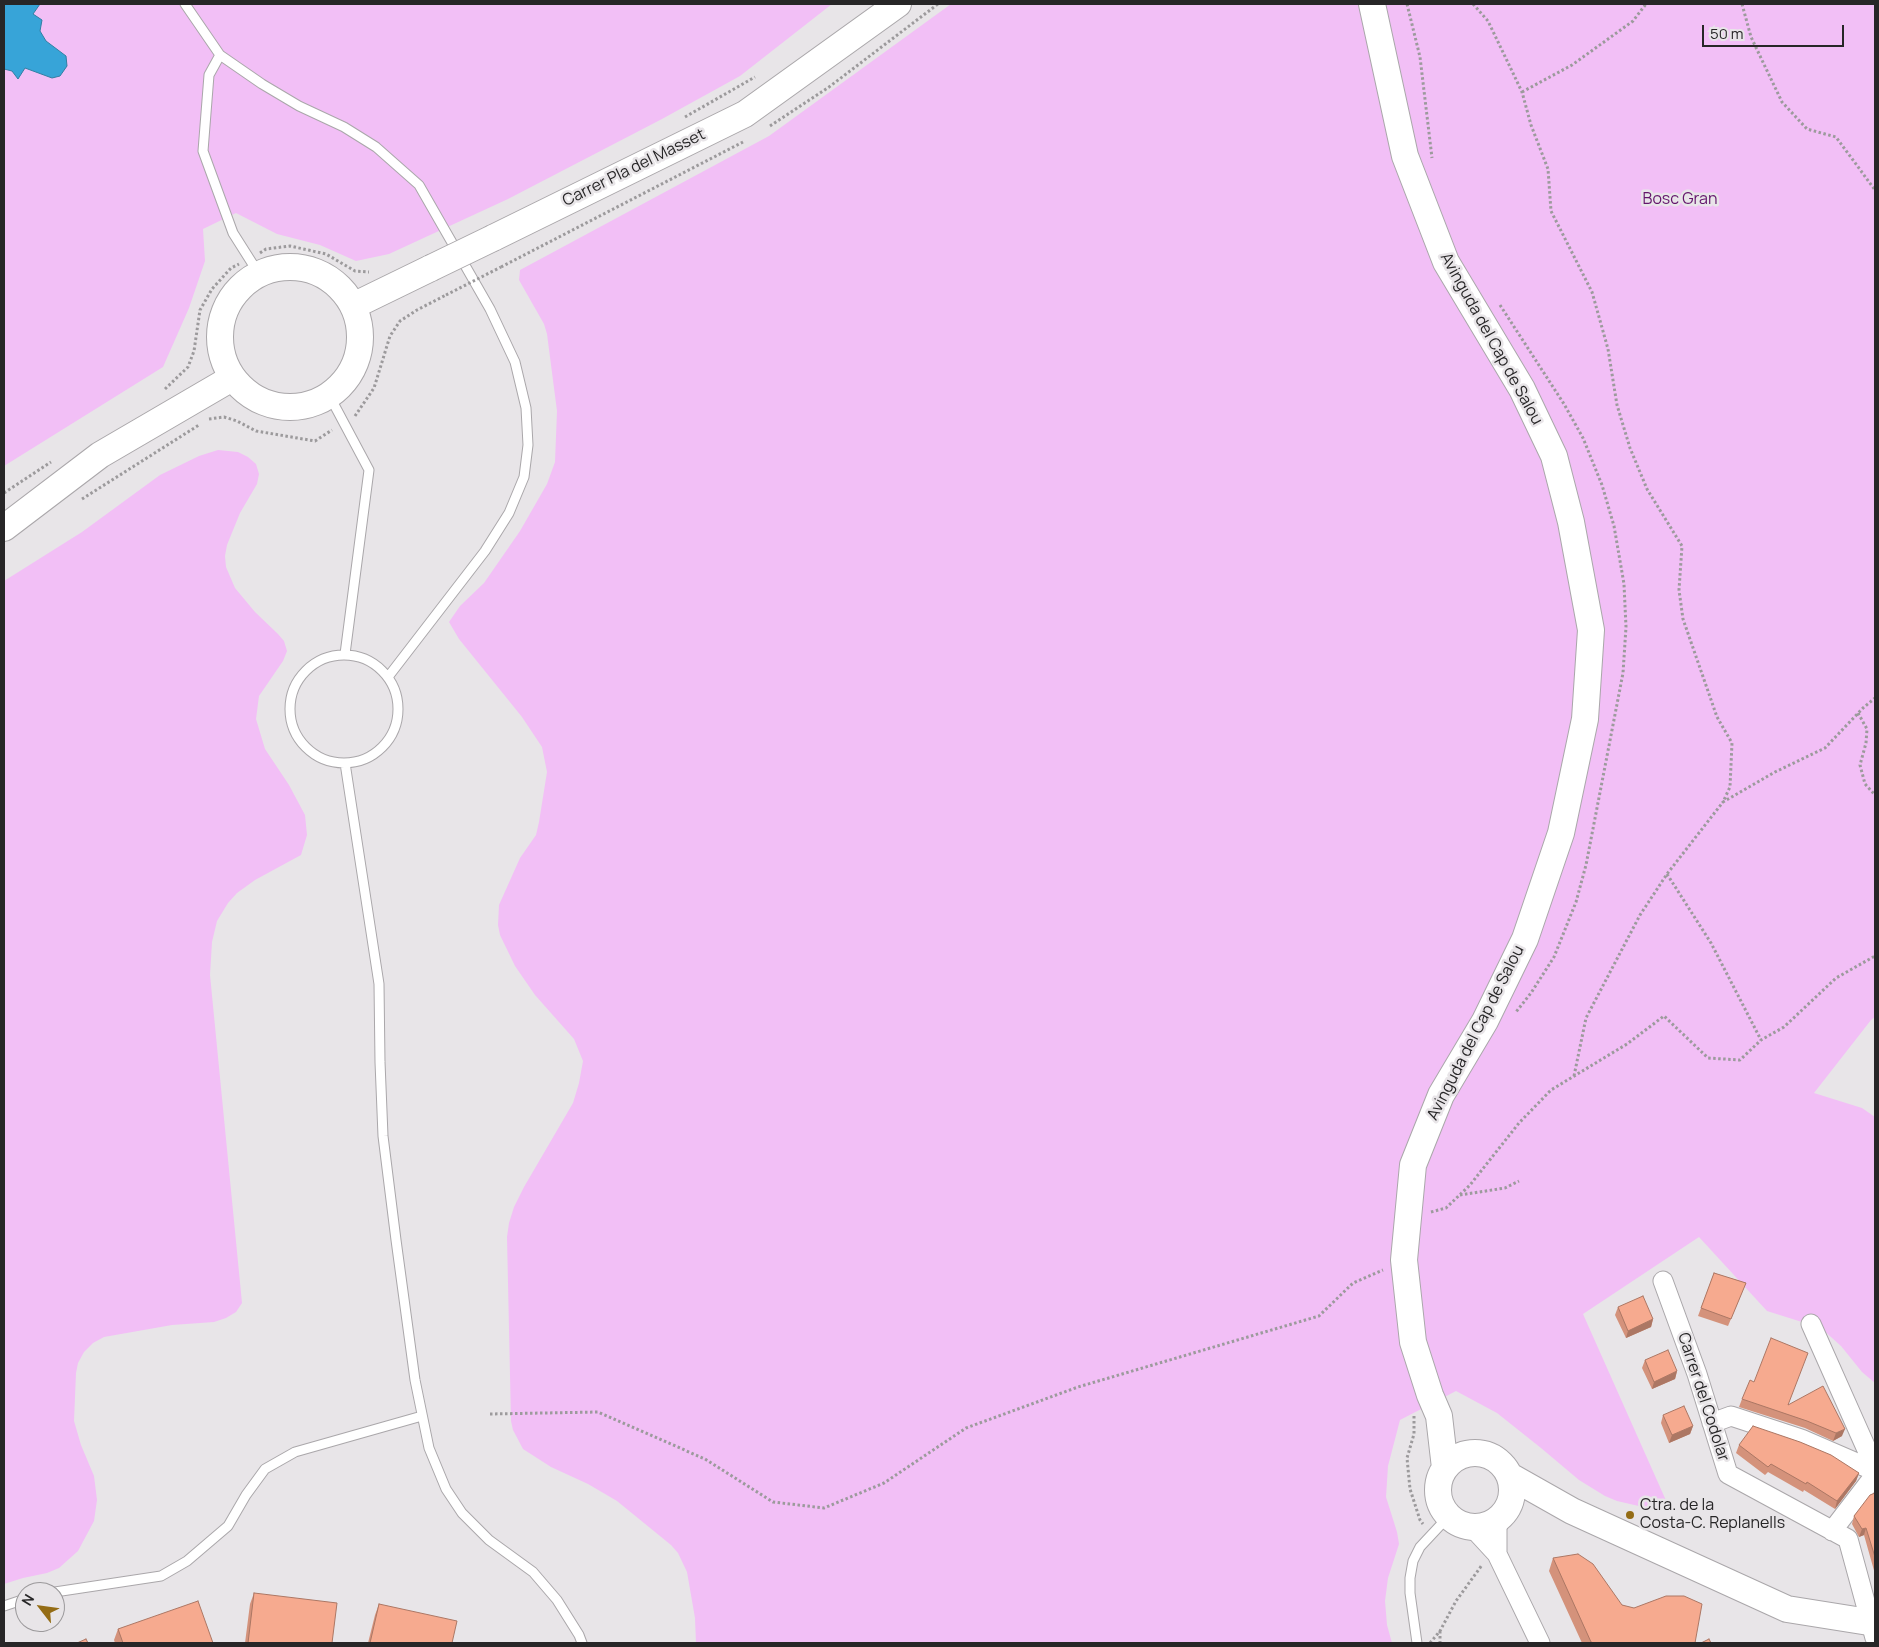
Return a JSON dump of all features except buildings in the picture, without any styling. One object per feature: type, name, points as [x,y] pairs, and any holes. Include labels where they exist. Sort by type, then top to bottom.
[{"type":"street","name":"Carrer Pla del Masset","points":[[353,306],[745,114],[898,4]]},
{"type":"street","name":"Avinguda del Cap de Salou","points":[[1372,4],[1405,156],[1446,262],[1522,388],[1554,456],[1571,522],[1590,630],[1585,719],[1561,833],[1524,939],[1485,1021],[1441,1095],[1413,1165],[1425,1213],[1404,1260],[1413,1342],[1435,1406],[1445,1468]]},
{"type":"street","points":[[252,264],[302,268],[323,275],[340,288],[353,306],[359,325],[360,345],[354,364],[344,382],[329,396],[310,405],[288,408],[266,404],[247,394],[232,378],[221,356],[219,332],[225,308],[252,264]]},
{"type":"street","points":[[4,528],[100,455],[232,378]]},
{"type":"street","name":"Carrer del Codolar","points":[[1663,1281],[1697,1374],[1728,1474],[1848,1539],[1873,1628]]},
{"type":"street","points":[[1811,1324],[1875,1471]]},
{"type":"street","name":"Avinguda del Cap de Salou","points":[[1435,1406],[1478,1453]]},
{"type":"street","points":[[1712,1423],[1732,1416],[1802,1438],[1875,1471]]},
{"type":"street","points":[[1572,1511],[1532,1506],[1492,1520],[1440,1525],[1438,1485],[1445,1468],[1458,1457],[1478,1453],[1498,1461],[1510,1476],[1572,1511],[1787,1609],[1873,1628]]},
{"type":"street","points":[[1832,1531],[1875,1471]]},
{"type":"street","points":[[1510,1476],[1512,1496],[1492,1520],[1497,1554],[1540,1643]]},
{"type":"lane","points":[[185,4],[220,55],[262,84],[299,106],[344,127],[376,147],[419,185],[490,309],[515,362],[526,408],[528,445],[524,477],[509,513],[485,551],[388,677]]},
{"type":"lane","points":[[220,55],[208,76],[203,151],[233,233],[252,264]]},
{"type":"lane","points":[[329,396],[369,470],[345,654]]},
{"type":"lane","points":[[345,654],[369,660],[380,667],[388,677],[395,690],[398,704],[397,719],[393,733],[373,755],[360,761],[331,762],[306,748],[294,730],[290,709],[291,695],[306,670],[324,659],[345,654]]},
{"type":"lane","points":[[345,763],[379,984],[380,1062],[384,1136],[415,1380],[429,1448],[446,1489],[462,1513],[489,1540],[532,1572],[556,1600],[579,1634],[582,1643]]},
{"type":"lane","points":[[65,1590],[161,1576],[187,1561],[228,1526],[265,1468],[295,1452],[422,1416]]},
{"type":"lane","points":[[1416,1643],[1410,1578],[1413,1561],[1420,1547],[1440,1525]]},
{"type":"path","points":[[1407,4],[1420,57],[1433,164]]},
{"type":"path","points":[[1472,4],[1488,21],[1522,92],[1531,126],[1548,169],[1551,211],[1592,292],[1608,348],[1617,405],[1630,448],[1647,489],[1682,546],[1679,590],[1683,619],[1717,717],[1732,743],[1730,787],[1723,802],[1668,874],[1640,916],[1586,1018],[1573,1076]]},
{"type":"path","points":[[1522,92],[1572,65],[1633,21],[1646,4]]},
{"type":"path","points":[[1742,4],[1751,37],[1782,102],[1808,129],[1836,137],[1875,190]]},
{"type":"path","points":[[678,120],[763,72]]},
{"type":"path","points":[[160,392],[168,387],[188,367],[194,350],[200,310],[212,289],[231,268],[252,264],[266,249],[290,246],[326,254],[355,271],[373,272]]},
{"type":"path","points":[[348,421],[356,416],[374,388],[390,336],[400,321],[417,310],[501,267]]},
{"type":"path","points":[[1500,304],[1578,430],[1602,485],[1614,526],[1624,584],[1626,627],[1622,682],[1586,865],[1576,902],[1554,957],[1531,993],[1511,1019]]},
{"type":"path","points":[[81,500],[210,419],[224,417],[237,421],[256,431],[288,438],[315,441],[340,426]]},
{"type":"path","points":[[4,493],[53,461]]},
{"type":"path","points":[[1723,802],[1775,772],[1825,748],[1875,698]]},
{"type":"path","points":[[1858,713],[1867,729],[1866,743],[1860,765],[1865,784],[1875,795]]},
{"type":"path","points":[[1668,874],[1711,943],[1761,1040]]},
{"type":"path","points":[[1425,1213],[1446,1208],[1459,1196],[1470,1185],[1519,1122],[1551,1090],[1627,1044],[1664,1016],[1708,1058],[1740,1060],[1761,1040],[1784,1027],[1836,978],[1875,956]]},
{"type":"path","points":[[1459,1196],[1505,1188],[1519,1181]]},
{"type":"path","points":[[490,1414],[598,1412],[705,1459],[773,1502],[824,1508],[884,1483],[966,1428],[1078,1387],[1319,1316],[1353,1283],[1404,1260]]},
{"type":"path","points":[[1435,1406],[1414,1399],[1414,1434],[1407,1458],[1410,1489],[1420,1520],[1440,1525]]},
{"type":"path","points":[[1430,1643],[1440,1631],[1456,1601],[1482,1564],[1497,1554]]},
{"type":"path","points":[[1440,1631],[1440,1643]]},
{"type":"green space","points":[[40,4],[832,4],[740,76],[508,199],[389,254],[356,261],[320,245],[277,234],[236,213],[203,229],[205,261],[189,308],[163,367],[4,466],[4,69],[12,71],[25,68],[52,78],[66,56],[46,41],[40,31],[33,14]]},
{"type":"green space","name":"Bosc Gran","points":[[951,4],[1875,4],[1875,1017],[1814,1093],[1862,1108],[1875,1117],[1875,1383],[1862,1372],[1841,1346],[1821,1328],[1767,1311],[1699,1237],[1583,1314],[1668,1505],[1656,1508],[1643,1507],[1605,1496],[1579,1480],[1497,1413],[1456,1391],[1400,1420],[1388,1466],[1386,1497],[1399,1544],[1388,1578],[1385,1601],[1387,1625],[1392,1643],[696,1643],[695,1618],[687,1572],[678,1553],[671,1545],[617,1501],[588,1484],[551,1467],[523,1449],[513,1430],[511,1421],[507,1237],[509,1223],[514,1207],[524,1187],[573,1103],[583,1061],[574,1039],[535,995],[515,966],[500,935],[498,925],[499,905],[520,858],[536,835],[547,772],[542,747],[522,717],[459,639],[449,622],[460,606],[484,583],[520,531],[547,484],[555,462],[557,411],[547,334],[544,324],[519,280],[520,270],[769,136]]},
{"type":"green space","points":[[218,450],[238,452],[248,457],[256,464],[259,474],[257,484],[240,513],[227,545],[226,567],[235,588],[255,612],[284,641],[287,651],[283,661],[259,696],[256,719],[265,749],[289,785],[305,815],[307,835],[301,855],[255,880],[237,893],[228,903],[217,921],[212,942],[210,975],[242,1303],[236,1312],[214,1322],[172,1325],[104,1337],[93,1343],[84,1352],[78,1363],[76,1373],[74,1421],[81,1445],[94,1476],[97,1500],[94,1521],[78,1551],[59,1568],[4,1584],[4,581],[82,532],[160,475],[199,456]]},
{"type":"water","points":[[4,4],[40,4],[33,14],[42,20],[40,31],[46,41],[66,56],[67,66],[60,76],[52,78],[25,68],[18,79],[12,71],[4,69]]},
{"type":"place","name":"Ctra. de la Costa-C. Replanells","points":[[1630,1515]]}]
